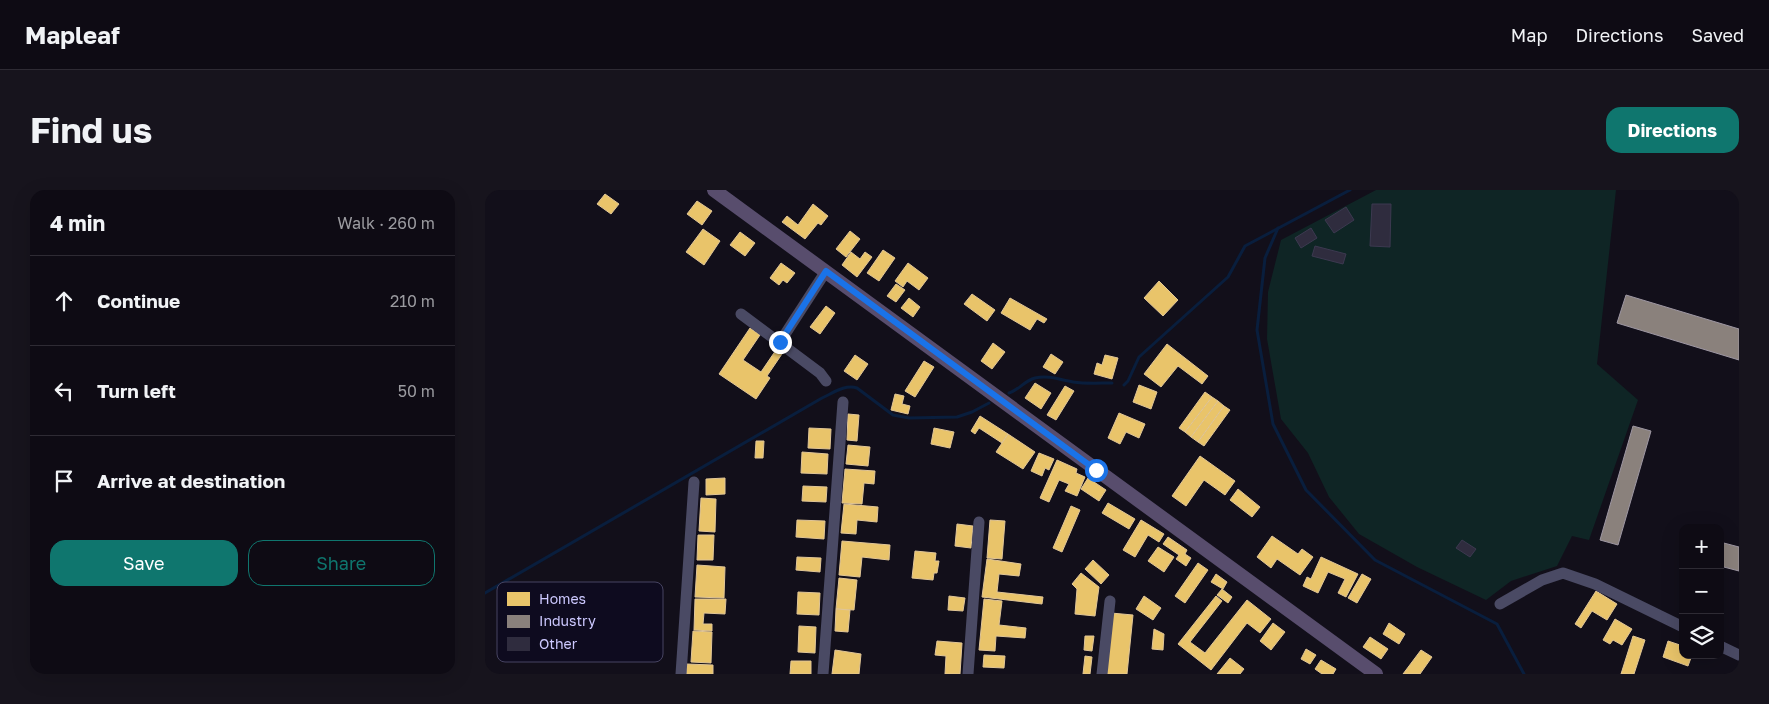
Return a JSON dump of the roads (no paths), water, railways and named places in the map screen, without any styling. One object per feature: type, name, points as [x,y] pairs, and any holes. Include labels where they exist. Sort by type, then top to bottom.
[{"type":"main road","points":[[714,190],[1376,674]]},
{"type":"street","points":[[780,342],[826,271]]},
{"type":"street","points":[[741,314],[820,373],[826,381]]},
{"type":"street","points":[[823,674],[843,402]]},
{"type":"street","points":[[681,674],[694,482]]},
{"type":"street","points":[[968,674],[979,522]]},
{"type":"street","points":[[1500,604],[1542,580],[1563,573],[1595,584],[1679,625]]},
{"type":"street","points":[[1102,674],[1110,601]]},
{"type":"street","points":[[1724,648],[1739,655]]},
{"type":"waterway","points":[[1124,385],[1128,381],[1139,357],[1228,277],[1245,246],[1350,190]]},
{"type":"waterway","points":[[1278,228],[1265,258],[1257,330],[1273,424],[1306,490],[1375,560],[1497,624],[1524,674]]},
{"type":"waterway","points":[[1009,393],[1031,379],[1040,377],[1050,377],[1078,383],[1112,383]]},
{"type":"waterway","points":[[504,582],[822,398],[839,390],[848,387],[857,388],[893,415],[909,418],[957,417],[989,403]]},
{"type":"waterway","points":[[485,593],[497,586]]}]
